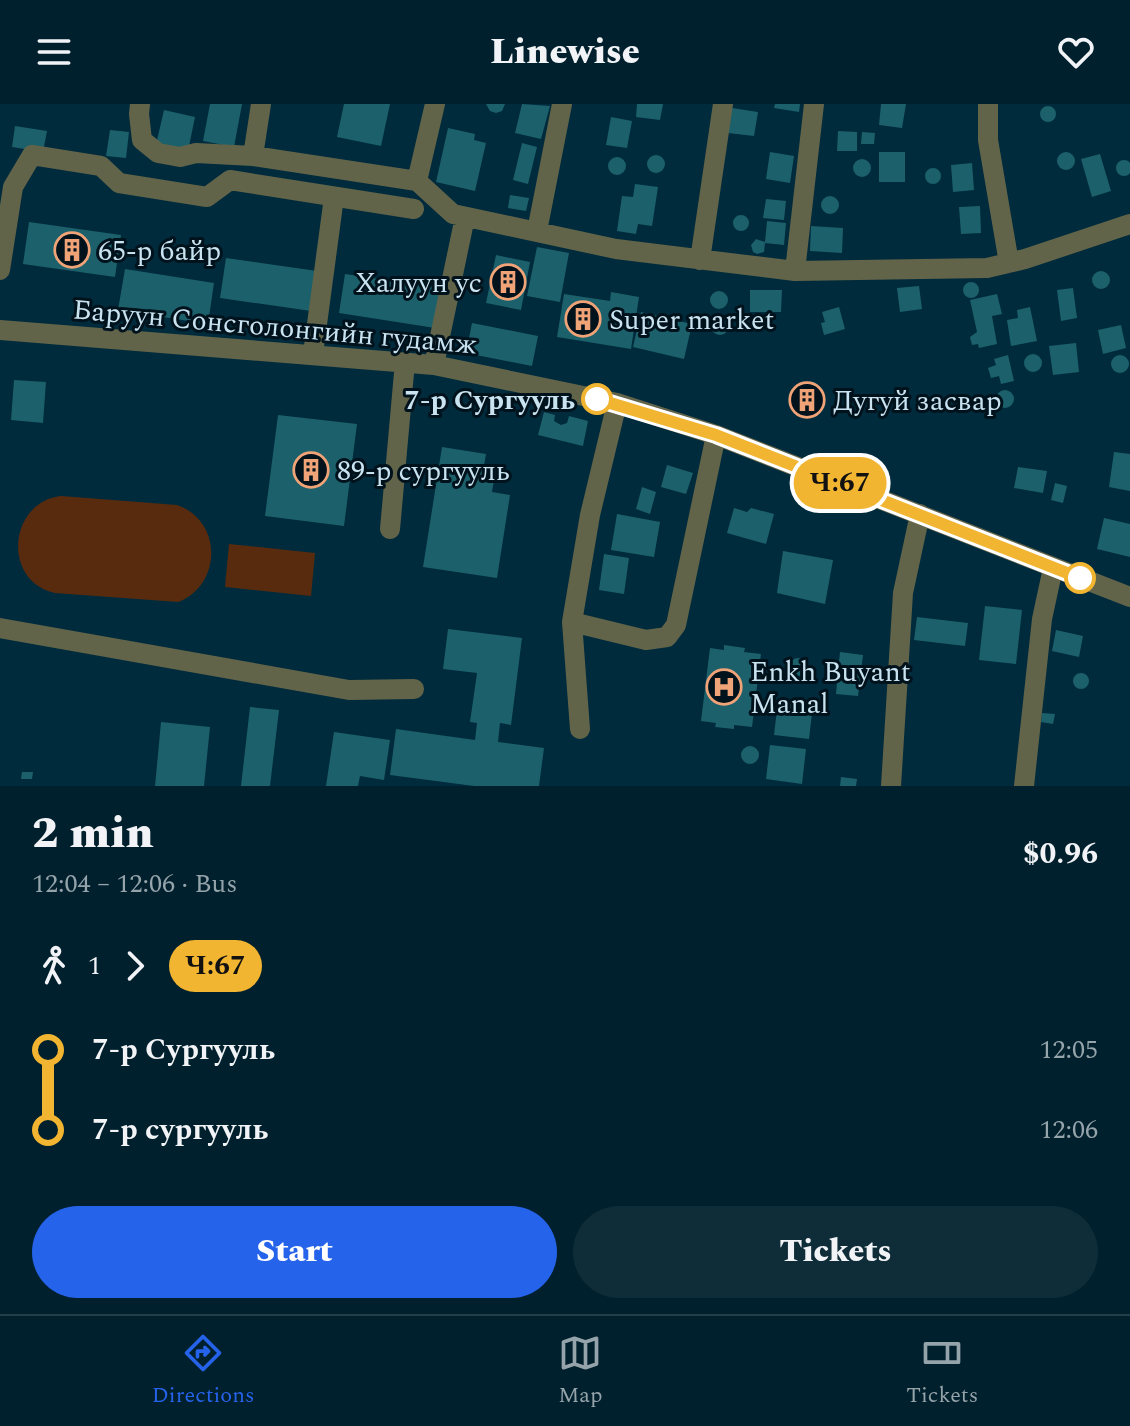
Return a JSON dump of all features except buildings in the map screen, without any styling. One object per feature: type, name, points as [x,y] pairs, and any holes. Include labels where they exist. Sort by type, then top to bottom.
[{"type":"street","points":[[140,104],[142,140],[158,153],[180,157],[196,153],[253,156],[417,181],[453,214],[616,249],[700,260],[795,271],[987,268],[1130,224]]},
{"type":"street","points":[[253,156],[261,104]]},
{"type":"street","points":[[417,181],[435,104]]},
{"type":"street","points":[[537,231],[562,104]]},
{"type":"street","points":[[700,260],[723,104]]},
{"type":"street","points":[[795,271],[814,104]]},
{"type":"street","points":[[988,104],[988,140],[1009,263]]},
{"type":"street","points":[[0,270],[13,187],[32,155],[101,166],[119,183],[207,197],[230,180],[414,209]]},
{"type":"street","points":[[313,354],[334,197]]},
{"type":"street","points":[[434,365],[465,217]]},
{"type":"street","name":"Баруун Сонсголонгийн гудамж","points":[[0,330],[434,365],[617,403],[716,435],[1130,597]]},
{"type":"street","points":[[390,529],[405,362]]},
{"type":"street","points":[[580,729],[572,622],[590,515],[617,403]]},
{"type":"street","points":[[572,622],[646,640],[667,637],[676,625],[716,435]]},
{"type":"street","points":[[891,786],[903,593],[920,514]]},
{"type":"street","points":[[1024,786],[1042,619],[1053,568]]},
{"type":"street","points":[[0,628],[349,690],[414,689]]},
{"type":"shaded area","points":[[61,496],[177,505],[192,513],[209,538],[209,568],[203,582],[192,594],[178,602],[55,593],[38,586],[26,574],[20,559],[18,543],[22,526],[30,512],[43,501]]},
{"type":"shaded area","points":[[229,544],[315,553],[311,596],[225,587]]},
{"type":"bus line","name":"Ч:67","points":[[597,399],[716,435],[1080,578]]},
{"type":"place","name":"65-р байр","points":[[72,250]]},
{"type":"place","name":"Халуун ус","points":[[508,282]]},
{"type":"place","name":"Super market","points":[[583,319]]},
{"type":"place","name":"7-р Сургууль","points":[[597,399]]},
{"type":"place","name":"Дугуй засвар","points":[[807,400]]},
{"type":"place","name":"89-р сургууль","points":[[311,470]]},
{"type":"place","name":"Enkh Buyant Manal","points":[[724,687]]}]
